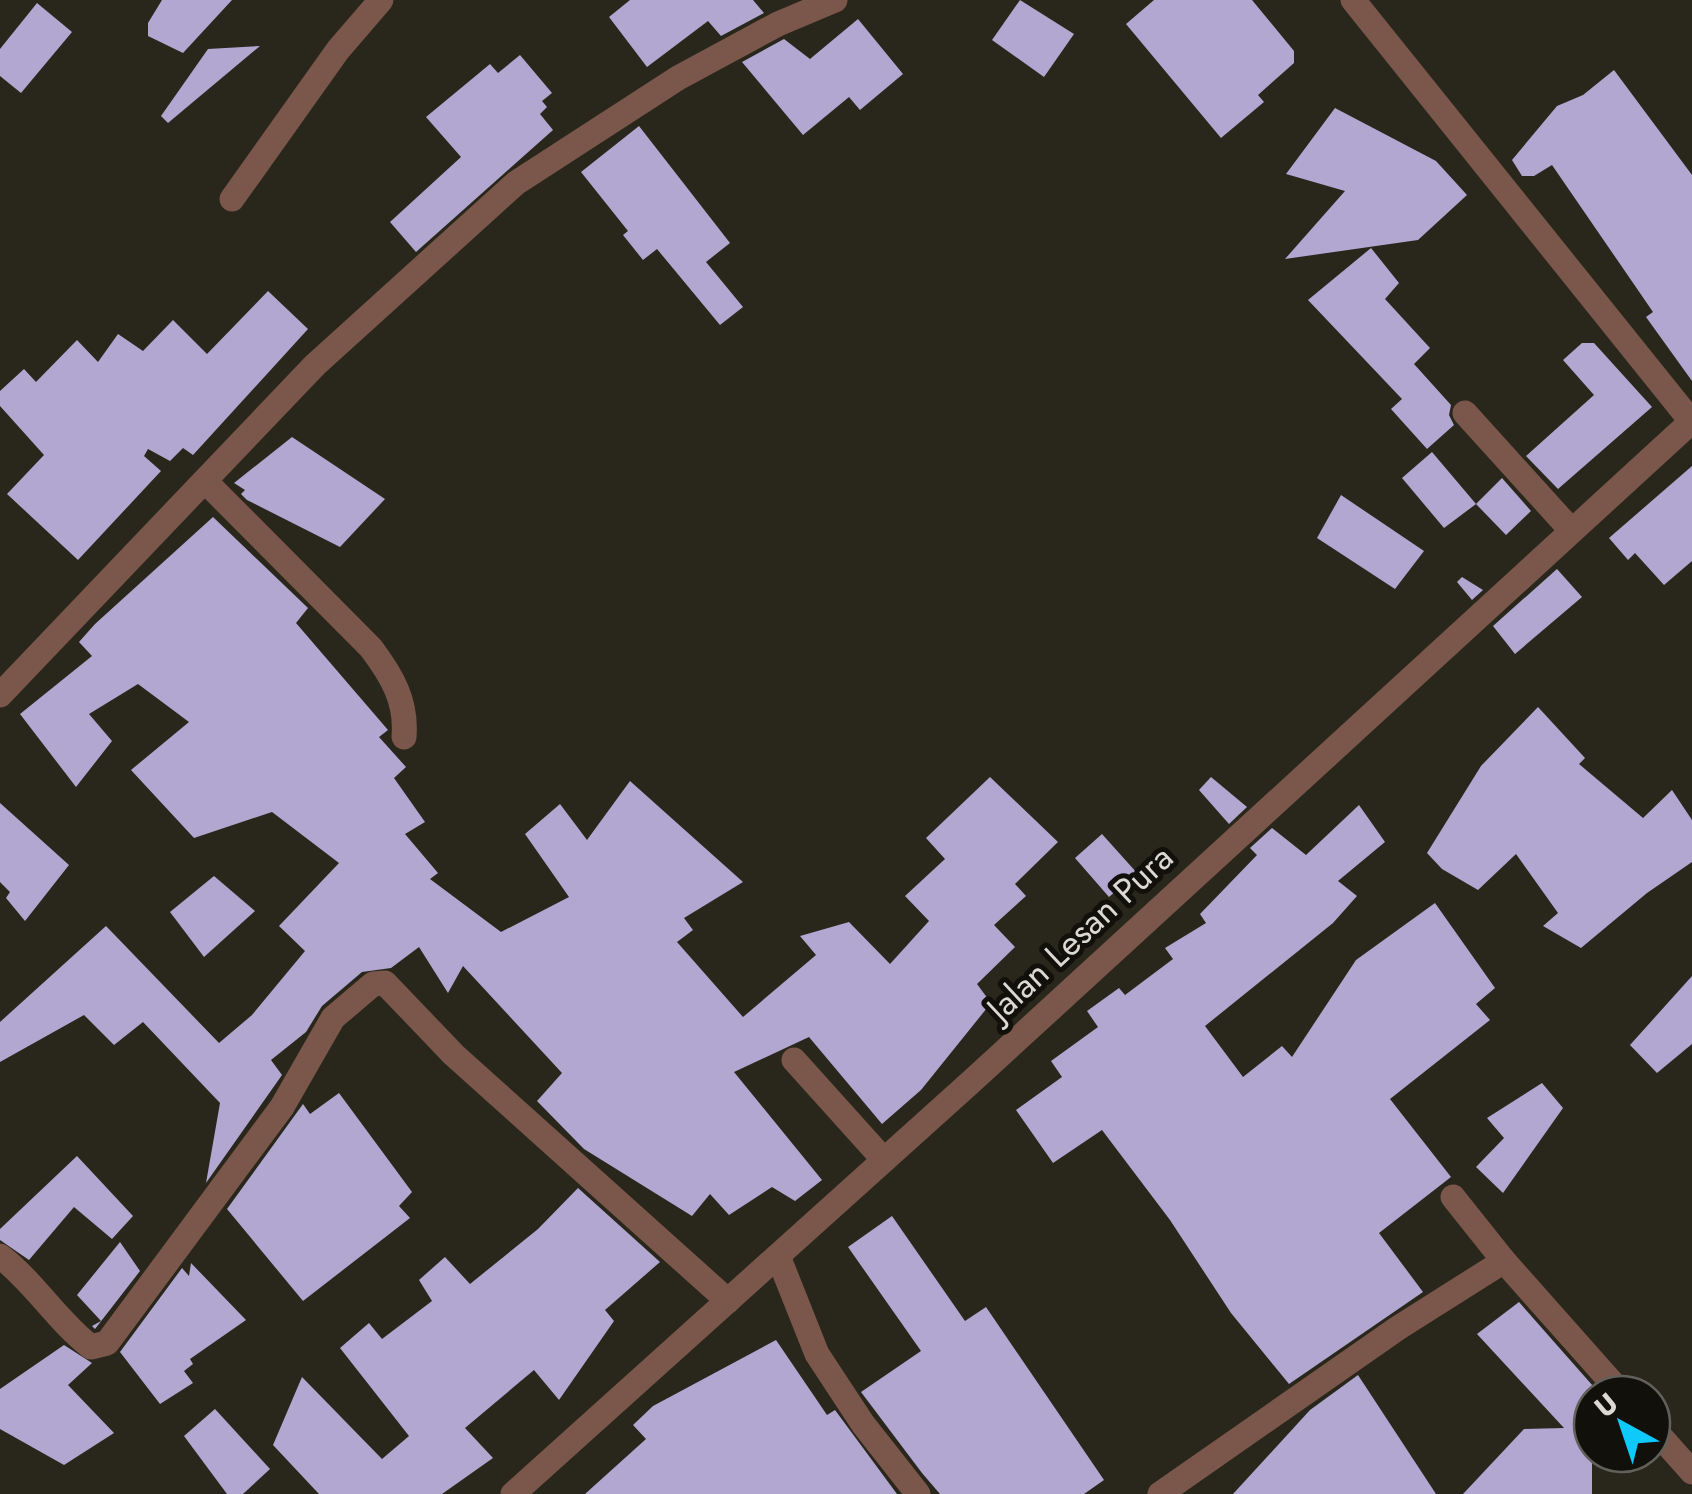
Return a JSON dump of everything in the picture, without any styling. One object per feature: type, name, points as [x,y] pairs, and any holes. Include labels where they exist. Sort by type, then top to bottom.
[{"type":"street","points":[[232,199],[338,50],[381,0]]},
{"type":"street","points":[[0,695],[207,484],[315,365],[516,183],[678,78],[778,24],[835,0]]},
{"type":"street","points":[[1353,0],[1691,421]]},
{"type":"street","points":[[1466,413],[1571,530]]},
{"type":"street","name":"Jalan Lesan Pura","points":[[513,1494],[1691,421]]},
{"type":"street","points":[[207,484],[371,648],[406,710],[404,737]]},
{"type":"street","points":[[0,1256],[43,1294],[81,1340],[91,1347],[107,1343],[282,1108],[333,1018],[374,984],[384,983],[454,1055],[728,1301]]},
{"type":"street","points":[[794,1060],[884,1160]]},
{"type":"street","points":[[1453,1198],[1604,1374]]},
{"type":"street","points":[[778,1256],[817,1354],[863,1424],[918,1494]]},
{"type":"street","points":[[1160,1494],[1398,1328],[1504,1260]]},
{"type":"street","points":[[1672,1450],[1692,1472]]},
{"type":"building","points":[[162,0],[232,0],[183,53],[148,36],[148,23]]},
{"type":"building","points":[[630,0],[753,0],[764,13],[721,36],[708,21],[647,67],[609,17]]},
{"type":"building","points":[[1020,0],[1074,34],[1044,77],[992,40]]},
{"type":"building","points":[[1154,0],[1252,0],[1294,51],[1294,63],[1258,95],[1264,102],[1221,138],[1126,24]]},
{"type":"building","points":[[37,3],[72,32],[21,93],[0,76],[0,49]]},
{"type":"building","points":[[858,19],[903,74],[860,110],[849,97],[803,135],[742,62],[784,39],[810,59]]},
{"type":"building","points":[[260,46],[168,123],[161,116],[208,49]]},
{"type":"building","points":[[520,55],[552,93],[542,101],[547,107],[540,114],[553,130],[416,252],[390,222],[461,157],[426,117],[490,64],[498,73]]},
{"type":"building","points":[[1614,70],[1692,175],[1692,381],[1646,317],[1653,312],[1552,165],[1534,176],[1522,176],[1512,160],[1557,106],[1583,95]]},
{"type":"building","points":[[1335,108],[1436,161],[1467,195],[1418,240],[1285,259],[1345,191],[1286,174]]},
{"type":"building","points":[[639,126],[730,243],[706,262],[743,307],[720,325],[657,249],[643,260],[623,235],[628,231],[581,172]]},
{"type":"building","points":[[1371,248],[1399,283],[1385,299],[1430,348],[1414,364],[1451,405],[1449,415],[1454,425],[1427,449],[1391,409],[1402,399],[1308,300]]},
{"type":"building","points":[[268,291],[308,329],[193,455],[183,448],[170,461],[148,449],[144,456],[161,471],[78,560],[7,494],[44,455],[0,406],[0,391],[24,369],[36,382],[77,340],[98,362],[118,334],[143,351],[173,320],[207,354]]},
{"type":"building","points":[[1582,343],[1594,343],[1652,407],[1558,489],[1526,456],[1594,395],[1563,360]]},
{"type":"building","points":[[292,437],[385,499],[340,547],[247,500],[241,494],[245,490],[234,483]]},
{"type":"building","points":[[1432,452],[1476,504],[1444,528],[1402,478]]},
{"type":"building","points":[[1692,466],[1692,561],[1664,585],[1635,553],[1628,560],[1609,538]]},
{"type":"building","points":[[1502,478],[1531,511],[1506,535],[1476,504]]},
{"type":"building","points":[[1341,495],[1424,551],[1395,589],[1317,538]]},
{"type":"building","points":[[213,517],[308,608],[296,623],[388,730],[379,737],[406,767],[394,778],[425,822],[405,834],[438,873],[430,879],[501,932],[569,897],[525,834],[560,804],[587,840],[630,781],[743,882],[684,918],[693,930],[677,942],[743,1017],[816,955],[800,936],[849,922],[890,964],[929,921],[905,896],[945,859],[926,838],[990,777],[1058,842],[1015,884],[1026,896],[994,925],[1015,947],[977,984],[991,1003],[921,1090],[882,1124],[809,1037],[734,1072],[822,1180],[795,1201],[772,1187],[729,1215],[710,1194],[692,1216],[584,1149],[537,1101],[562,1073],[463,966],[448,993],[419,947],[391,968],[362,972],[322,1006],[306,1032],[271,1060],[282,1075],[206,1183],[220,1103],[143,1022],[114,1045],[84,1015],[0,1062],[0,1022],[106,926],[219,1043],[252,1015],[305,951],[279,926],[339,863],[272,812],[194,838],[131,770],[189,722],[138,684],[89,714],[112,741],[76,787],[20,714],[92,656],[79,642]]},
{"type":"building","points":[[1557,569],[1582,597],[1515,654],[1493,626]]},
{"type":"building","points":[[1462,577],[1483,590],[1472,600],[1457,582]]},
{"type":"building","points":[[1538,707],[1585,758],[1579,764],[1643,818],[1672,790],[1692,820],[1692,862],[1647,893],[1581,948],[1543,926],[1558,913],[1516,854],[1478,890],[1442,869],[1427,853],[1481,766]]},
{"type":"building","points":[[1211,777],[1247,807],[1229,824],[1199,790]]},
{"type":"building","points":[[0,803],[69,865],[25,921],[6,898],[10,892],[0,882]]},
{"type":"building","points":[[1359,805],[1385,842],[1338,881],[1357,896],[1333,923],[1205,1026],[1243,1077],[1282,1046],[1292,1057],[1356,960],[1435,903],[1495,988],[1476,1004],[1490,1020],[1390,1099],[1451,1177],[1379,1233],[1423,1292],[1289,1384],[1231,1313],[1170,1220],[1102,1130],[1053,1163],[1016,1110],[1062,1077],[1051,1061],[1098,1027],[1087,1011],[1119,988],[1125,995],[1173,959],[1165,948],[1206,923],[1200,914],[1257,855],[1250,848],[1272,828],[1306,855]]},
{"type":"building","points":[[1102,834],[1137,873],[1109,897],[1075,858]]},
{"type":"building","points":[[214,876],[255,911],[204,957],[170,912]]},
{"type":"building","points":[[1692,976],[1692,1044],[1657,1073],[1630,1045]]},
{"type":"building","points":[[1542,1083],[1563,1108],[1503,1193],[1476,1167],[1504,1138],[1487,1118]]},
{"type":"building","points":[[339,1093],[412,1192],[399,1206],[410,1218],[303,1301],[227,1209],[303,1104],[310,1114]]},
{"type":"building","points":[[77,1156],[133,1216],[112,1239],[74,1207],[29,1260],[0,1240],[0,1229]]},
{"type":"building","points":[[578,1188],[660,1262],[605,1310],[614,1321],[559,1400],[534,1370],[465,1428],[493,1458],[442,1494],[319,1494],[273,1445],[302,1377],[382,1459],[409,1436],[340,1348],[369,1323],[382,1339],[432,1301],[419,1280],[445,1257],[470,1284],[538,1229]]},
{"type":"building","points":[[892,1216],[965,1321],[986,1307],[1104,1480],[1084,1494],[940,1494],[922,1473],[861,1392],[921,1351],[848,1247]]},
{"type":"building","points":[[120,1242],[140,1271],[95,1329],[92,1326],[101,1321],[77,1295]]},
{"type":"building","points":[[191,1263],[246,1320],[190,1359],[193,1364],[184,1371],[193,1383],[160,1404],[120,1352],[182,1268],[189,1276]]},
{"type":"building","points":[[1519,1302],[1582,1374],[1572,1374],[1572,1474],[1592,1474],[1592,1494],[1463,1494],[1524,1429],[1564,1428],[1477,1334]]},
{"type":"building","points":[[776,1340],[827,1415],[835,1410],[897,1494],[585,1494],[646,1439],[633,1425],[653,1406]]},
{"type":"building","points":[[64,1345],[92,1363],[68,1385],[114,1433],[64,1465],[0,1429],[0,1389]]},
{"type":"building","points":[[1358,1375],[1436,1494],[1233,1494],[1310,1410]]},
{"type":"building","points":[[215,1409],[270,1469],[243,1494],[227,1494],[184,1436]]}]
